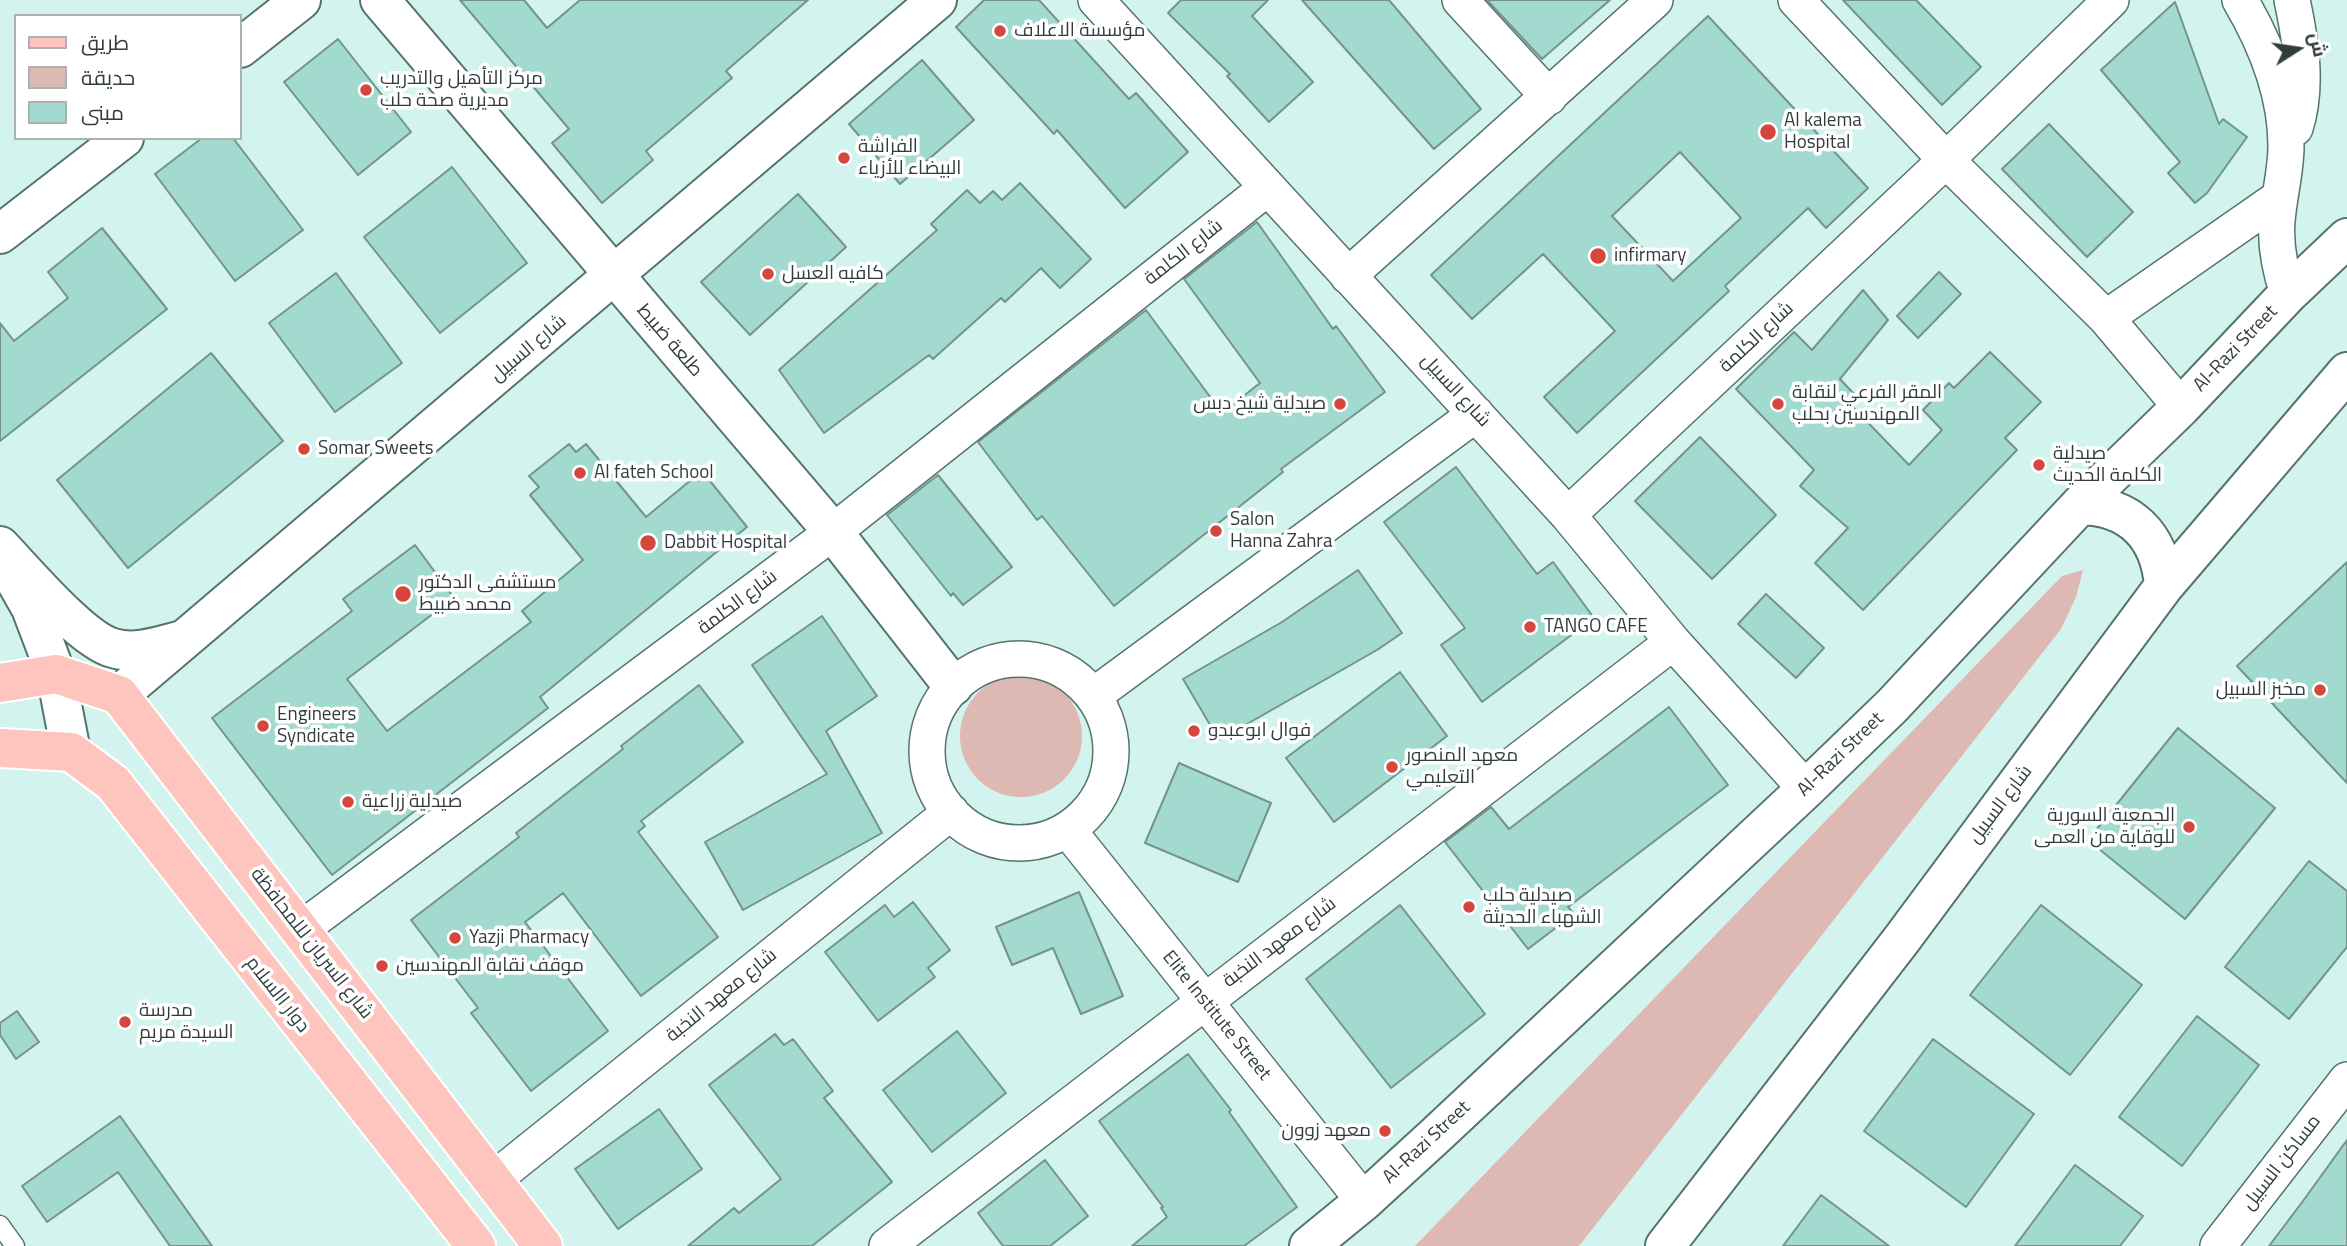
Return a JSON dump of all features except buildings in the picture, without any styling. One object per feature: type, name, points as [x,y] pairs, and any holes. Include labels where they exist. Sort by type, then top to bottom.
[{"type":"main road","points":[[242,46],[301,0]]},
{"type":"main road","name":"طلعة ضبيط","points":[[380,0],[833,532],[953,686]]},
{"type":"main road","name":"شارع السبيل","points":[[119,695],[937,0]]},
{"type":"main road","points":[[0,234],[121,140]]},
{"type":"main road","name":"Al-Razi Street","points":[[1310,1246],[1364,1201],[1892,706],[2080,505],[2181,407],[2288,294],[2347,238]]},
{"type":"main road","name":"شارع السبيل","points":[[1665,1246],[1902,939],[2164,586],[2347,372]]},
{"type":"main road","points":[[2080,505],[2112,510],[2127,516],[2140,527],[2158,553],[2164,586]]},
{"type":"main road","points":[[0,546],[91,639],[115,649],[145,650],[184,640]]},
{"type":"main road","points":[[0,553],[31,608],[57,674],[71,752],[0,748]]},
{"type":"main road","points":[[0,683],[57,674],[119,695]]},
{"type":"main road","name":"شارع السريان لللمحافظة","points":[[119,695],[543,1246]]},
{"type":"main road","name":"دوار االسلام","points":[[71,752],[113,783],[476,1246]]},
{"type":"street","name":"شارع السبيل","points":[[1096,0],[1567,515],[1673,642],[1806,789]]},
{"type":"street","points":[[1460,0],[1549,97]]},
{"type":"street","points":[[1348,276],[1655,0]]},
{"type":"street","points":[[1796,0],[1946,160],[2106,317],[2181,407]]},
{"type":"street","name":"شارع الكلمة","points":[[1567,515],[1946,160],[2111,0]]},
{"type":"street","points":[[2240,0],[2273,72],[2286,123],[2277,246],[2288,294]]},
{"type":"street","points":[[2286,150],[2296,124],[2302,92],[2301,54],[2292,0]]},
{"type":"street","name":"شارع الكلمة","points":[[300,930],[833,532],[1267,188]]},
{"type":"street","points":[[2106,317],[2280,197]]},
{"type":"street","points":[[1093,696],[1476,414]]},
{"type":"street","name":"شارع معهد النخبة","points":[[887,1246],[1673,642]]},
{"type":"street","points":[[1023,659],[1050,664],[1074,677],[1093,696],[1107,723],[1111,753],[1108,773],[1106,783],[1091,809],[1068,830],[1045,840],[1019,844],[994,840],[971,830],[951,813],[936,790],[929,765],[928,738],[936,713],[953,686],[971,672],[996,662],[1023,659]]},
{"type":"street","name":"شارع معهد النخبة","points":[[493,1180],[951,813]]},
{"type":"street","name":"Elite Institute Street","points":[[1068,830],[1364,1201]]},
{"type":"street","name":"مساكن السبيل","points":[[2218,1246],[2347,1080]]},
{"type":"lane","points":[[0,1225],[15,1246]]},
{"type":"green space","points":[[2083,570],[2076,597],[2061,629],[1579,1246],[1415,1246],[2062,576]]},
{"type":"green space","points":[[1021,675],[1044,679],[1064,693],[1078,713],[1082,736],[1078,759],[1064,779],[1044,793],[1021,797],[998,793],[978,779],[964,759],[960,736],[964,713],[978,693],[998,679]]},
{"type":"place","name":"مؤسسة الاعلاف","points":[[1000,31]]},
{"type":"place","name":"مركز التأهيل والتدريب مديرية صحة حلب","points":[[366,90]]},
{"type":"place","name":"Al kalema Hospital","points":[[1768,132]]},
{"type":"place","name":"الفراشة البيضاء للأزياء","points":[[844,158]]},
{"type":"place","name":"infirmary","points":[[1598,256]]},
{"type":"place","name":"كافيه العسل","points":[[768,274]]},
{"type":"place","name":"صيدلية شيخ دبس","points":[[1340,404]]},
{"type":"place","name":"المقر الفرعي لنقابة المهندسين بحلب","points":[[1778,404]]},
{"type":"place","name":"Somar Sweets","points":[[304,449]]},
{"type":"place","name":"صيدلية الكلمة الحديث","points":[[2039,465]]},
{"type":"place","name":"Al fateh School","points":[[580,473]]},
{"type":"place","name":"Salon Hanna Zahra","points":[[1216,531]]},
{"type":"place","name":"Dabbit Hospital","points":[[648,543]]},
{"type":"place","name":"مستشفى الدكتور محمد ضبيط","points":[[403,594]]},
{"type":"place","name":"TANGO CAFE","points":[[1530,627]]},
{"type":"place","name":"مخبز السبيل","points":[[2320,690]]},
{"type":"place","name":"Engineers Syndicate","points":[[263,726]]},
{"type":"place","name":"فوال ابوعبدو","points":[[1194,731]]},
{"type":"place","name":"معهد المنصور التعليمي","points":[[1392,767]]},
{"type":"place","name":"صيدلية زراعية","points":[[348,802]]},
{"type":"place","name":"الجمعية السورية للوقاية من العمى","points":[[2189,827]]},
{"type":"place","name":"صيدلية حلب الشهباء الحديثة","points":[[1469,907]]},
{"type":"place","name":"Yazji Pharmacy","points":[[455,938]]},
{"type":"place","name":"موقف نقابة المهندسين","points":[[382,966]]},
{"type":"place","name":"مدرسة السيدة مريم","points":[[125,1022]]},
{"type":"place","name":"معهد زوون","points":[[1385,1131]]}]
